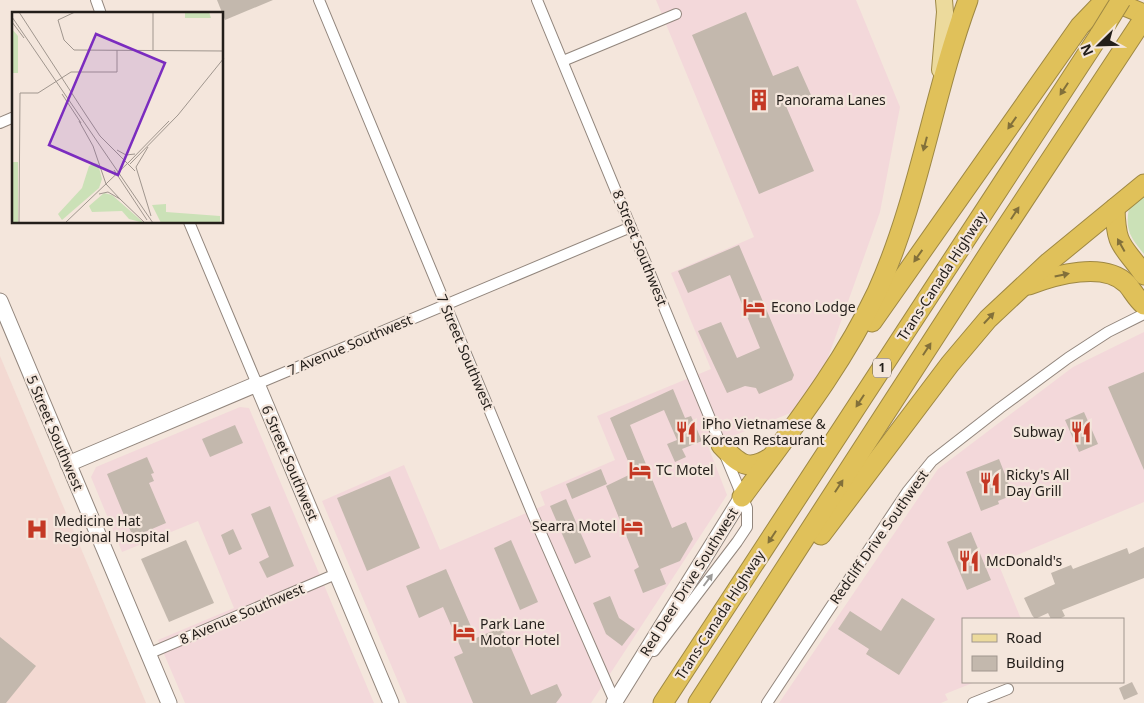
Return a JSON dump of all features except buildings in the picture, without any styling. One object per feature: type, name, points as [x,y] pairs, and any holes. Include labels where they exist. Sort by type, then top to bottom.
[{"type":"highway","points":[[742,497],[845,353],[877,291],[896,242],[912,192],[937,97],[968,0]]},
{"type":"highway","points":[[845,353],[862,337],[1080,26],[1105,0]]},
{"type":"highway","points":[[1110,0],[1144,14]]},
{"type":"highway","name":"Trans-Canada Highway","points":[[663,703],[1121,0]]},
{"type":"highway","name":"Trans-Canada Highway","points":[[698,703],[1144,18]]},
{"type":"highway","points":[[725,662],[950,364],[988,318],[1016,290],[1144,184]]},
{"type":"highway","points":[[1115,208],[1116,233],[1121,246],[1144,275]]},
{"type":"highway","points":[[1016,290],[1067,273],[1100,272],[1116,277],[1127,284],[1134,296],[1144,305]]},
{"type":"highway","points":[[721,445],[744,464],[758,465],[772,456]]},
{"type":"main road","points":[[937,97],[944,31],[944,0]]},
{"type":"street","points":[[96,0],[100,12]]},
{"type":"street","name":"7 Street Southwest","points":[[318,0],[533,515],[614,703]]},
{"type":"street","name":"8 Street Southwest","points":[[538,0],[742,497]]},
{"type":"street","points":[[563,61],[676,14]]},
{"type":"street","points":[[0,123],[12,118]]},
{"type":"street","name":"6 Street Southwest","points":[[190,224],[390,703]]},
{"type":"street","name":"7 Avenue Southwest","points":[[68,464],[631,227]]},
{"type":"street","name":"5 Street Southwest","points":[[0,301],[168,703]]},
{"type":"street","name":"Redcliff Drive Southwest","points":[[767,703],[907,492],[932,461],[1068,358],[1108,332],[1144,314]]},
{"type":"street","name":"Red Deer Drive Southwest","points":[[614,703],[742,497]]},
{"type":"street","name":"8 Avenue Southwest","points":[[148,654],[336,574]]},
{"type":"street","points":[[973,703],[1008,688]]},
{"type":"shaded area","points":[[656,0],[856,0],[900,107],[880,212],[824,369],[793,412],[708,446],[727,495],[591,703],[407,703],[322,501],[404,465],[440,550],[545,505],[540,492],[615,460],[597,416],[711,369],[671,273],[754,237]]},
{"type":"shaded area","points":[[1144,332],[1144,502],[998,563],[1021,618],[962,618],[962,683],[972,683],[945,694],[948,700],[941,703],[779,703],[938,469],[1073,367]]},
{"type":"shaded area","name":"Medicine Hat Regional Hospital","points":[[0,356],[146,703],[0,703]]},
{"type":"shaded area","points":[[240,407],[249,408],[374,703],[185,703],[158,640],[234,608],[198,521],[122,552],[91,477],[96,467]]},
{"type":"green space","points":[[1144,196],[1144,254],[1132,238],[1128,222],[1129,208]]},
{"type":"place","name":"Panorama Lanes","points":[[759,100]]},
{"type":"place","name":"Econo Lodge","points":[[754,307]]},
{"type":"place","name":"iPho Vietnamese & Korean Restaurant","points":[[686,432]]},
{"type":"place","name":"Subway","points":[[1081,432]]},
{"type":"place","name":"TC Motel","points":[[640,470]]},
{"type":"place","name":"Ricky's All Day Grill","points":[[990,483]]},
{"type":"place","name":"Searra Motel","points":[[632,526]]},
{"type":"place","name":"Medicine Hat Regional Hospital","points":[[37,529]]},
{"type":"place","name":"McDonald's","points":[[969,561]]},
{"type":"place","name":"Park Lane Motor Hotel","points":[[464,632]]}]
